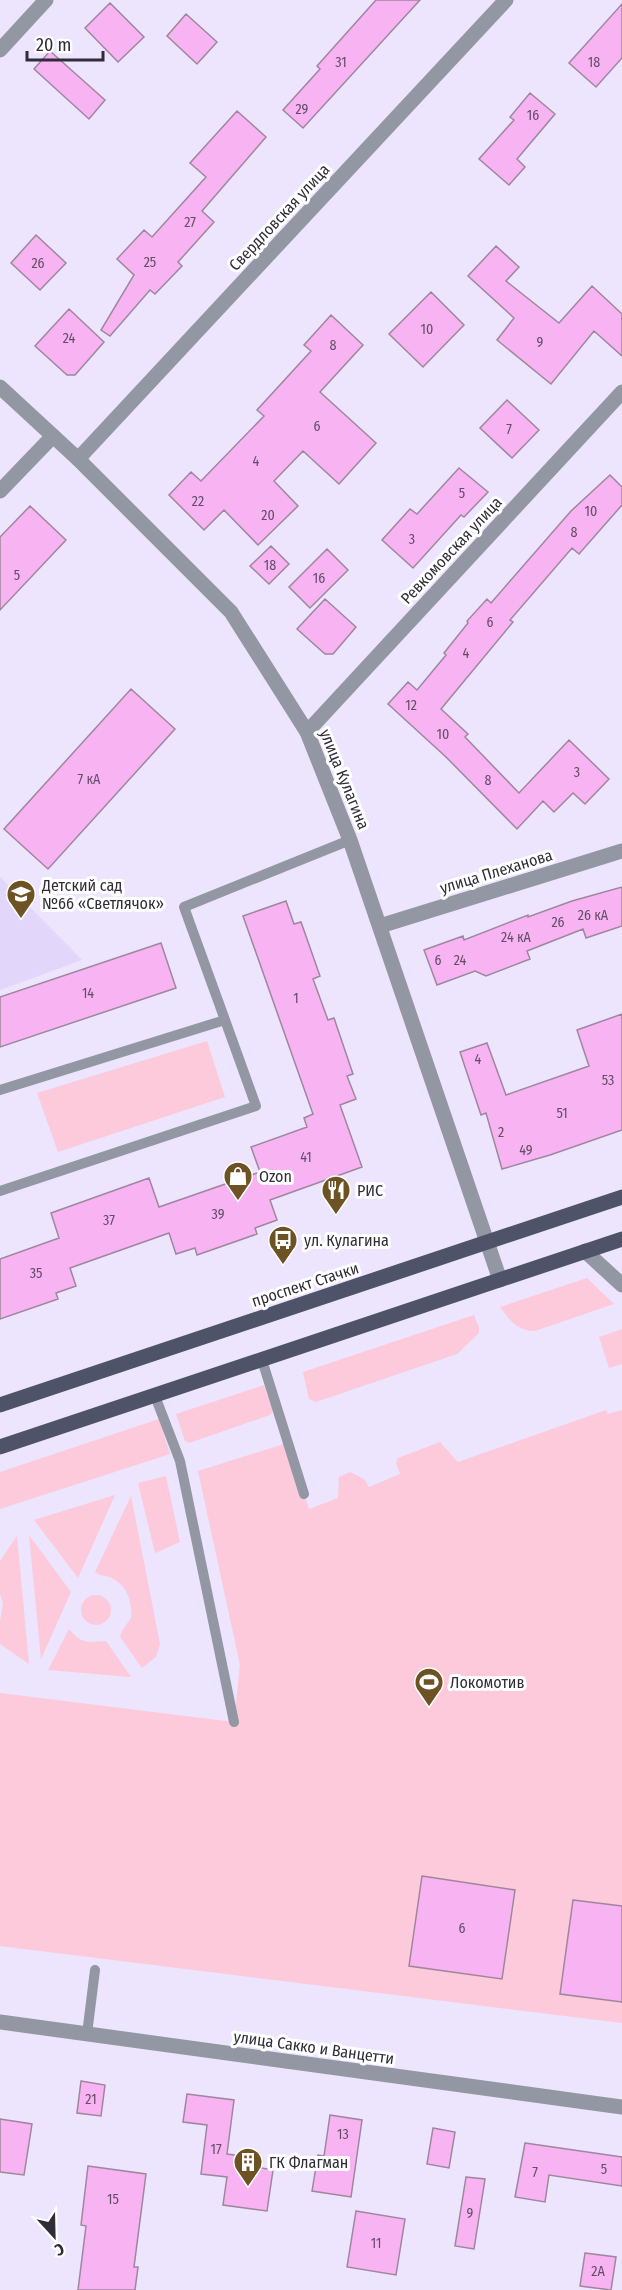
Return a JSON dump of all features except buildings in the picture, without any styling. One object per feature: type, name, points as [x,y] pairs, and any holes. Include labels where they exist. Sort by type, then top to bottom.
[{"type":"main road","name":"проспект Стачки","points":[[0,1405],[622,1197]]},
{"type":"main road","points":[[0,1447],[622,1239]]},
{"type":"street","points":[[0,50],[46,0]]},
{"type":"street","name":"Свердловская улица","points":[[78,459],[506,0]]},
{"type":"street","name":"улица Кулагина","points":[[0,387],[78,459],[231,612],[307,732],[350,840],[500,1280]]},
{"type":"street","name":"Ревкомовская улица","points":[[307,732],[622,392]]},
{"type":"street","points":[[0,491],[53,436]]},
{"type":"street","name":"улица Плеханова","points":[[380,926],[622,851]]},
{"type":"street","points":[[585,1251],[622,1285]]},
{"type":"street","name":"улица Сакко и Ванцетти","points":[[0,2022],[622,2107]]},
{"type":"lane","points":[[0,1192],[256,1106],[184,907],[350,840]]},
{"type":"lane","points":[[0,1090],[225,1020]]},
{"type":"lane","points":[[262,1360],[304,1494]]},
{"type":"lane","points":[[155,1396],[180,1461],[234,1722]]},
{"type":"lane","points":[[87,2034],[95,1970]]},
{"type":"shaded area","name":"Детский сад №66 «Светлячок»","points":[[0,877],[82,960],[0,990]]},
{"type":"shaded area","points":[[207,1041],[225,1097],[58,1152],[37,1093]]},
{"type":"shaded area","points":[[587,1278],[614,1304],[535,1331],[519,1327],[500,1307]]},
{"type":"shaded area","points":[[474,1315],[479,1333],[457,1354],[316,1402],[309,1399],[303,1372]]},
{"type":"shaded area","points":[[622,1329],[622,1364],[609,1368],[599,1337]]},
{"type":"shaded area","points":[[264,1385],[273,1411],[270,1415],[189,1443],[185,1441],[176,1414]]},
{"type":"shaded area","name":"Локомотив","points":[[606,1410],[608,1414],[622,1410],[622,2023],[0,1946],[0,1693],[234,1722],[240,1665],[198,1471],[287,1443],[309,1509],[338,1498],[339,1477],[350,1472],[364,1479],[369,1487],[400,1474],[396,1463],[398,1458],[440,1442],[458,1462]]},
{"type":"shaded area","points":[[159,1419],[170,1454],[0,1509],[0,1472]]},
{"type":"shaded area","points":[[166,1476],[180,1542],[155,1553],[138,1483]]},
{"type":"shaded area","points":[[115,1495],[78,1578],[34,1520]]},
{"type":"shaded area","points":[[131,1496],[160,1644],[156,1657],[142,1668],[120,1637],[131,1618],[131,1605],[127,1593],[115,1580],[95,1572]]},
{"type":"shaded area","points":[[29,1535],[71,1592],[41,1659]]},
{"type":"shaded area","points":[[17,1536],[29,1664],[0,1644],[3,1604],[0,1593],[0,1561]]},
{"type":"shaded area","points":[[96,1595],[106,1600],[111,1610],[106,1620],[96,1625],[86,1620],[81,1610],[86,1600]]},
{"type":"shaded area","points":[[69,1629],[81,1640],[106,1641],[131,1677],[48,1670]]},
{"type":"place","name":"Детский сад №66 «Светлячок»","points":[[21,920]]},
{"type":"place","name":"Ozon","points":[[238,1202]]},
{"type":"place","name":"РИС","points":[[336,1216]]},
{"type":"place","name":"ул. Кулагина","points":[[283,1266]]},
{"type":"place","name":"Локомотив","points":[[429,1708]]},
{"type":"place","name":"ГК Флагман","points":[[248,2188]]}]
